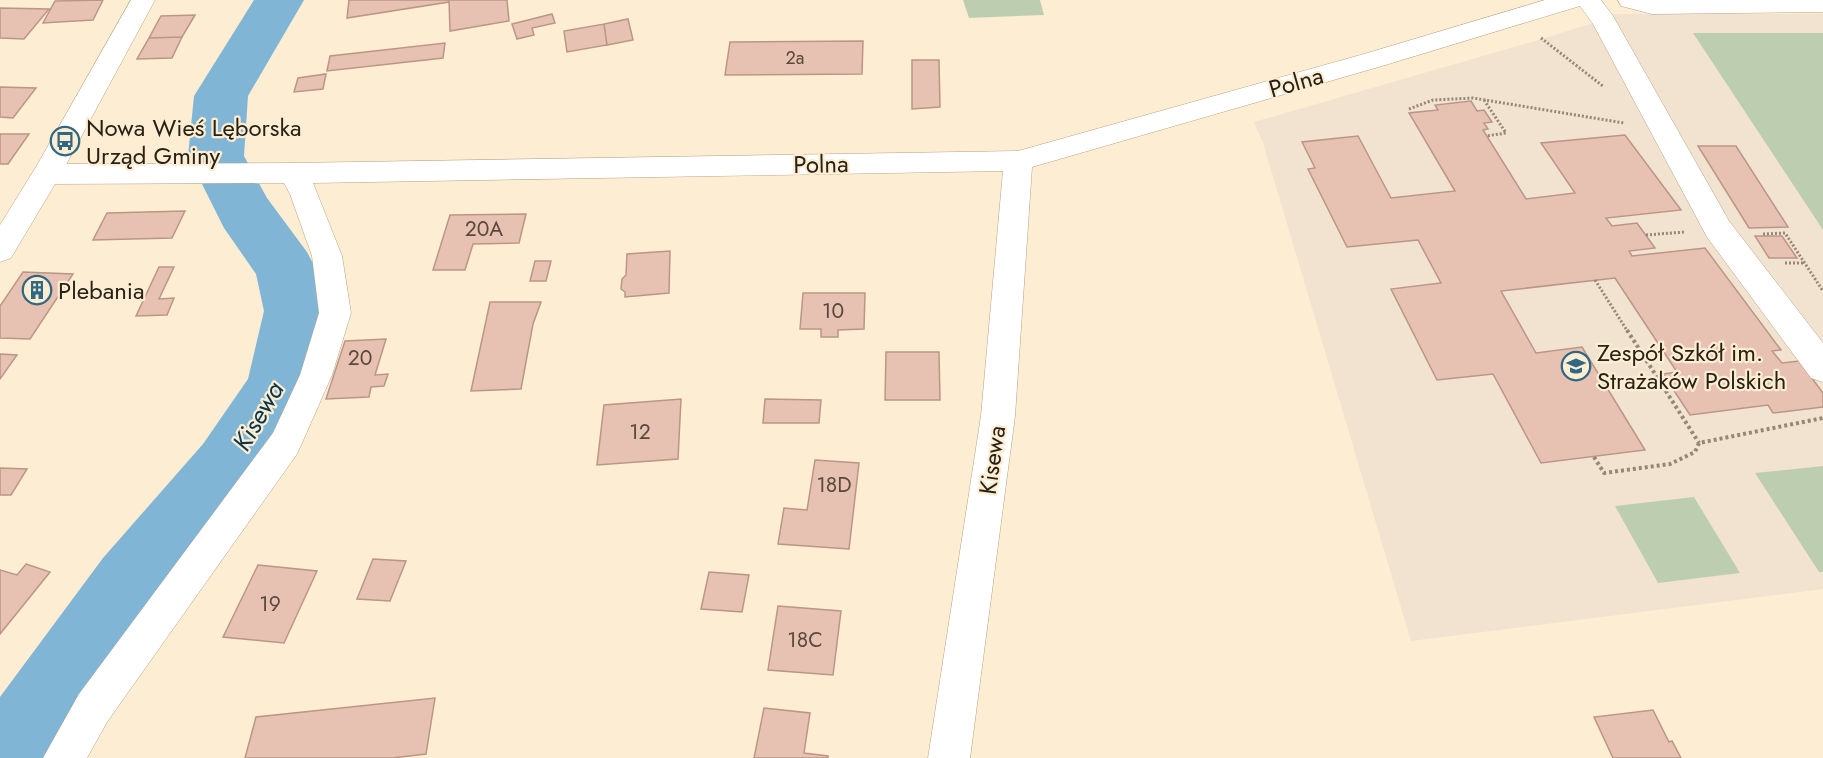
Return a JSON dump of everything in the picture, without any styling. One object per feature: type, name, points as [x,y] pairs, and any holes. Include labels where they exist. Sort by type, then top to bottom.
[{"type":"street","points":[[0,250],[47,174],[143,0]]},
{"type":"street","name":"Polna","points":[[47,174],[276,173],[1018,161],[1373,60],[1572,0]]},
{"type":"street","points":[[1588,0],[1604,22],[1723,236],[1823,368]]},
{"type":"street","points":[[1630,0],[1652,6],[1823,4]]},
{"type":"street","name":"Kisewa","points":[[949,758],[998,416],[1018,161]]},
{"type":"street","points":[[64,758],[93,708],[285,443],[316,375],[335,313],[327,255],[304,192],[276,173]]},
{"type":"path","points":[[1538,36],[1610,93]]},
{"type":"path","points":[[1409,109],[1433,100],[1473,98],[1662,129]]},
{"type":"path","points":[[1484,100],[1506,133],[1486,136]]},
{"type":"path","points":[[1723,236],[1785,233],[1823,291]]},
{"type":"path","points":[[1595,280],[1699,443]]},
{"type":"path","points":[[1699,443],[1823,418]]},
{"type":"path","points":[[1594,457],[1604,473],[1670,464],[1695,452],[1699,443]]},
{"type":"shaded area","name":"Zespół Szkół im. Strażaków Polskich","points":[[1606,14],[1823,14],[1823,589],[1411,641],[1263,143],[1254,122],[1542,39],[1596,22]]},
{"type":"green space","points":[[963,0],[1040,0],[1044,15],[969,18]]},
{"type":"green space","points":[[1693,33],[1823,33],[1823,230]]},
{"type":"green space","points":[[1823,466],[1823,572],[1819,572],[1755,473]]},
{"type":"green space","points":[[1694,497],[1740,573],[1658,583],[1615,506]]},
{"type":"building","points":[[103,0],[93,20],[43,23],[55,1]]},
{"type":"building","points":[[349,0],[449,0],[449,2],[347,18]]},
{"type":"building","points":[[449,0],[507,0],[509,21],[450,31]]},
{"type":"building","points":[[0,8],[49,9],[24,39],[0,38]]},
{"type":"building","points":[[552,14],[555,23],[532,28],[534,35],[517,39],[512,24]]},
{"type":"building","points":[[195,15],[182,37],[149,38],[161,16]]},
{"type":"building","points":[[628,19],[633,40],[607,45],[604,24]]},
{"type":"building","points":[[604,24],[607,45],[567,52],[564,31]]},
{"type":"building","points":[[182,37],[172,58],[137,59],[149,38]]},
{"type":"building","points":[[863,41],[862,74],[725,75],[730,42]]},
{"type":"building","points":[[445,43],[443,58],[327,71],[330,56]]},
{"type":"building","points":[[912,60],[939,60],[940,107],[912,109]]},
{"type":"building","points":[[326,74],[323,89],[294,92],[298,78]]},
{"type":"building","points":[[0,87],[36,88],[13,118],[0,117]]},
{"type":"building","name":"Zespół Szkół im. Strażaków Polskich","points":[[1471,101],[1477,111],[1484,110],[1492,122],[1484,123],[1488,129],[1483,130],[1526,199],[1575,193],[1541,143],[1625,135],[1681,210],[1606,218],[1612,226],[1637,223],[1655,248],[1629,251],[1632,256],[1705,248],[1781,350],[1772,351],[1782,363],[1799,361],[1823,393],[1823,407],[1773,413],[1768,405],[1690,415],[1663,374],[1677,372],[1615,278],[1501,291],[1536,353],[1582,347],[1645,450],[1541,463],[1493,374],[1437,380],[1391,289],[1441,283],[1418,240],[1347,247],[1308,169],[1315,168],[1302,142],[1358,136],[1391,198],[1455,191],[1409,113],[1438,110],[1435,105]]},
{"type":"building","points":[[0,134],[29,134],[8,164],[0,164]]},
{"type":"building","points":[[1698,146],[1736,146],[1788,227],[1749,228]]},
{"type":"building","points":[[185,211],[172,238],[93,240],[107,213]]},
{"type":"building","points":[[526,214],[519,243],[473,244],[465,270],[433,270],[450,215]]},
{"type":"building","points":[[1755,236],[1782,236],[1797,258],[1769,258]]},
{"type":"building","points":[[670,251],[669,293],[625,297],[625,292],[621,289],[622,279],[626,275],[627,254]]},
{"type":"building","points":[[535,261],[551,261],[546,281],[530,281]]},
{"type":"building","points":[[159,267],[174,267],[159,299],[174,298],[167,315],[136,316]]},
{"type":"building","name":"Plebania","points":[[23,272],[73,274],[30,339],[0,338],[0,306]]},
{"type":"building","points":[[803,293],[865,293],[864,329],[838,330],[838,337],[821,337],[821,329],[800,329]]},
{"type":"building","points":[[490,302],[541,302],[533,324],[521,389],[471,391]]},
{"type":"building","points":[[386,339],[375,375],[388,374],[384,386],[371,387],[369,397],[326,399],[345,341]]},
{"type":"building","points":[[886,352],[939,352],[940,400],[885,400]]},
{"type":"building","points":[[0,354],[17,355],[0,379]]},
{"type":"building","points":[[681,399],[678,459],[597,465],[604,405]]},
{"type":"building","points":[[765,399],[821,400],[819,423],[763,423]]},
{"type":"building","points":[[815,460],[859,463],[849,549],[778,544],[784,508],[807,510]]},
{"type":"building","points":[[0,468],[27,469],[11,495],[0,495]]},
{"type":"building","points":[[373,559],[406,561],[390,601],[357,599]]},
{"type":"building","points":[[26,564],[50,572],[0,634],[0,570],[17,575]]},
{"type":"building","points":[[258,565],[317,571],[284,643],[223,637]]},
{"type":"building","points":[[709,572],[749,575],[742,612],[701,609]]},
{"type":"building","points":[[778,606],[841,611],[833,675],[768,670]]},
{"type":"building","points":[[435,698],[426,754],[392,758],[245,758],[256,717]]},
{"type":"building","points":[[764,708],[810,713],[804,753],[828,756],[828,758],[754,758]]},
{"type":"building","points":[[1653,710],[1669,742],[1672,741],[1681,758],[1613,758],[1594,717]]},
{"type":"waterway","name":"Kisewa","points":[[6,758],[129,583],[228,466],[279,388],[296,311],[285,269],[245,212],[216,156],[221,96],[279,0]]},
{"type":"place","name":"Nowa Wieś Lęborska Urząd Gminy","points":[[65,141]]},
{"type":"place","name":"Plebania","points":[[37,290]]},
{"type":"place","name":"Zespół Szkół im. Strażaków Polskich","points":[[1576,366]]}]
